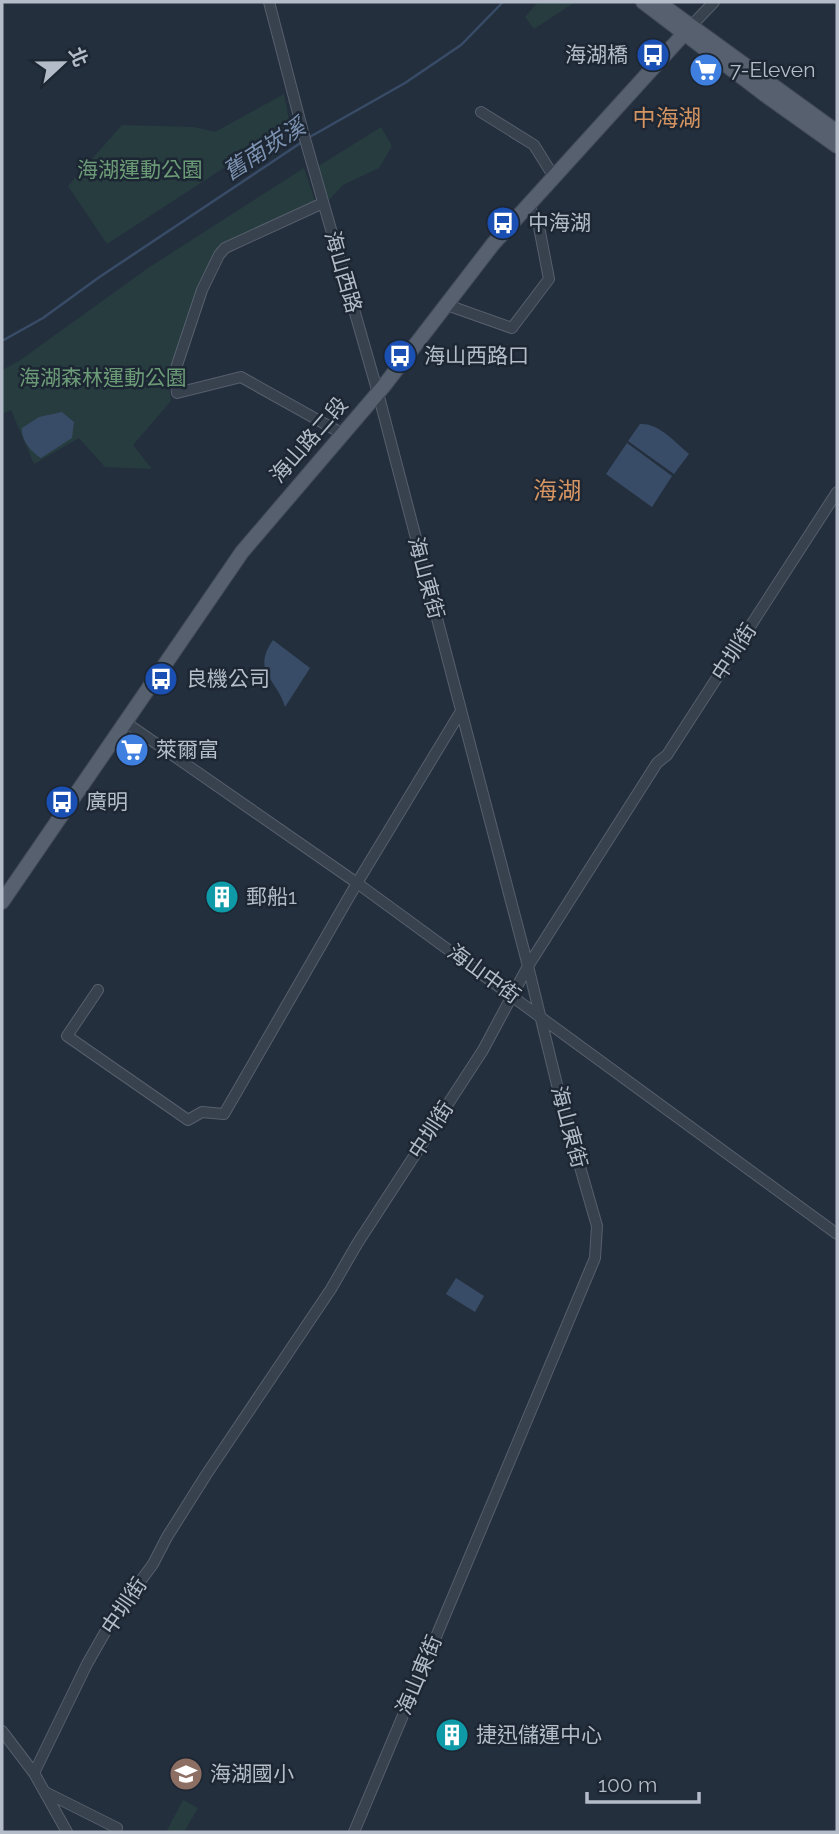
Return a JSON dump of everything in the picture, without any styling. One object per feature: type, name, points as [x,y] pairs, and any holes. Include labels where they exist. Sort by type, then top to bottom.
[{"type":"main road","points":[[643,2],[687,30],[836,140]]},
{"type":"main road","points":[[658,2],[687,30]]},
{"type":"main road","name":"海山路二段","points":[[2,902],[242,552],[378,393],[493,244],[687,30]]},
{"type":"street","name":"海山西路","points":[[269,2],[308,151],[378,393]]},
{"type":"street","points":[[687,30],[714,2]]},
{"type":"street","points":[[481,112],[534,145],[554,177]]},
{"type":"street","points":[[323,203],[225,248],[211,270],[175,371],[177,393],[241,377],[343,434]]},
{"type":"street","points":[[447,305],[512,328],[549,279],[538,227],[528,206]]},
{"type":"street","name":"海山東街","points":[[354,1832],[595,1258],[597,1226],[561,1101],[378,393]]},
{"type":"street","name":"中圳街","points":[[34,1773],[87,1664],[112,1620],[153,1564],[206,1475],[331,1289],[357,1244],[483,1050],[528,965],[657,763],[672,748],[837,492]]},
{"type":"street","points":[[98,990],[67,1036],[188,1120],[202,1112],[224,1114],[357,883],[461,711]]},
{"type":"street","name":"海山中街","points":[[125,722],[512,994],[837,1234]]},
{"type":"street","points":[[2,1731],[34,1773],[67,1832]]},
{"type":"street","points":[[45,1792],[117,1828],[116,1832]]},
{"type":"green space","points":[[538,2],[575,2],[534,29],[525,17]]},
{"type":"green space","name":"海湖運動公園","points":[[284,94],[290,125],[107,244],[68,186],[122,125],[194,127],[215,132]]},
{"type":"green space","points":[[381,127],[392,146],[379,168],[343,185],[326,203],[317,167]]},
{"type":"green space","name":"海湖森林運動公園","points":[[304,168],[315,201],[222,247],[211,263],[167,376],[171,401],[133,445],[152,469],[105,467],[79,438],[34,464],[11,410],[2,414],[2,370],[19,361],[148,268]]},
{"type":"green space","points":[[183,1800],[198,1808],[184,1832],[166,1832]]},
{"type":"water","points":[[62,412],[74,422],[72,438],[41,458],[27,445],[22,428],[39,417]]},
{"type":"water","points":[[640,424],[660,430],[689,454],[674,474],[628,441]]},
{"type":"water","points":[[627,443],[672,476],[652,507],[606,474]]},
{"type":"water","points":[[273,640],[310,668],[285,707],[265,668],[264,660]]},
{"type":"water","points":[[456,1278],[484,1296],[475,1312],[446,1294]]},
{"type":"waterway","name":"舊南崁溪","points":[[308,138],[405,83],[461,45],[503,2]]},
{"type":"waterway","name":"舊南崁溪","points":[[2,341],[43,318],[98,278],[302,142]]},
{"type":"place","name":"海湖橋","points":[[653,55]]},
{"type":"place","name":"7-Eleven","points":[[706,70]]},
{"type":"place","name":"中海湖","points":[[503,223]]},
{"type":"place","name":"海山西路口","points":[[400,356]]},
{"type":"place","name":"良機公司","points":[[161,679]]},
{"type":"place","name":"萊爾富","points":[[132,750]]},
{"type":"place","name":"廣明","points":[[62,802]]},
{"type":"place","name":"郵船1","points":[[222,897]]},
{"type":"place","name":"捷迅儲運中心","points":[[452,1735]]},
{"type":"place","name":"海湖國小","points":[[186,1774]]},
{"type":"district","name":"中海湖","points":[[667,118]]},
{"type":"district","name":"海湖","points":[[557,491]]}]
